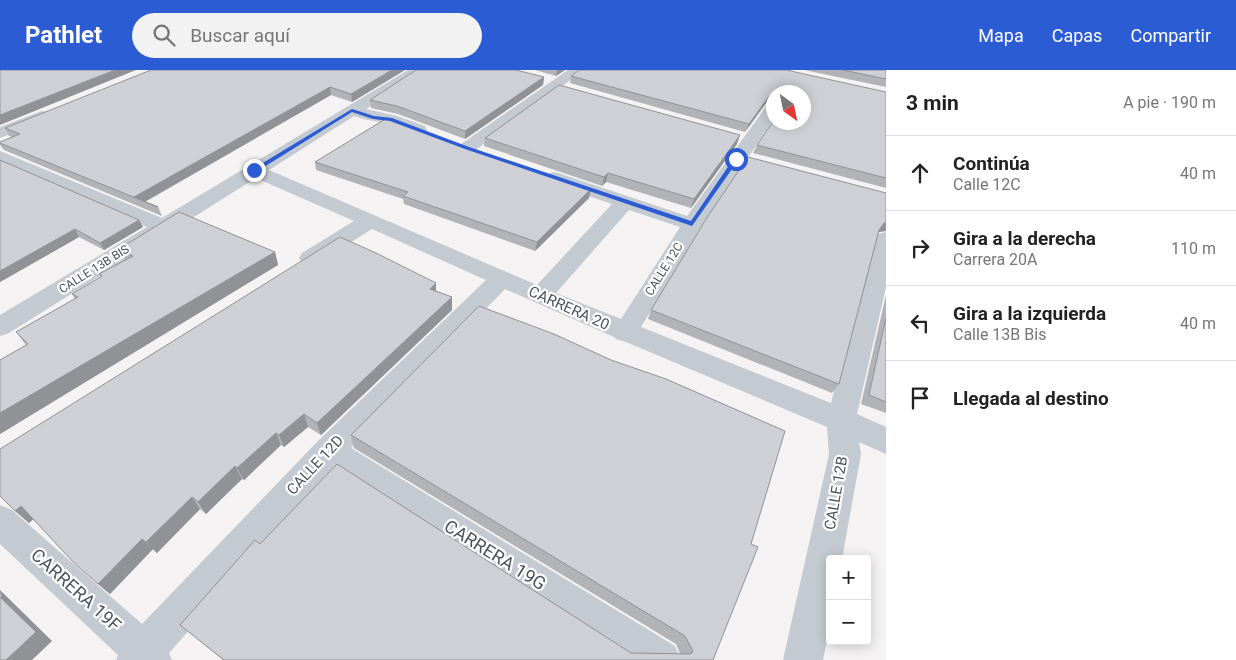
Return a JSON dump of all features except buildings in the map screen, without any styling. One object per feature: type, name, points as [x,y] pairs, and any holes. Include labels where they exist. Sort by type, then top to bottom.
[{"type":"street","name":"CALLE 13B BIS","points":[[0,327],[418,70]]},
{"type":"street","points":[[450,142],[557,85],[577,70]]},
{"type":"street","points":[[538,77],[574,92]]},
{"type":"street","points":[[352,110],[390,120],[486,154]]},
{"type":"street","points":[[0,133],[54,111]]},
{"type":"street","name":"CALLE 12C","points":[[625,333],[692,224],[766,118]]},
{"type":"street","points":[[0,156],[164,226]]},
{"type":"street","name":"CARRERA 20","points":[[254,170],[625,333],[840,420],[886,441]]},
{"type":"street","points":[[541,173],[692,224]]},
{"type":"street","points":[[540,296],[625,202]]},
{"type":"street","points":[[286,273],[370,221]]},
{"type":"street","name":"CALLE 12B","points":[[804,660],[845,454],[840,420],[886,240]]},
{"type":"street","name":"CALLE 12D","points":[[144,657],[329,450],[502,278]]},
{"type":"street","name":"CARRERA 19G","points":[[329,450],[661,660]]},
{"type":"street","name":"CARRERA 19F","points":[[0,521],[144,657]]},
{"type":"route","points":[[254,170],[352,110],[390,120],[692,224],[736,159]]}]
